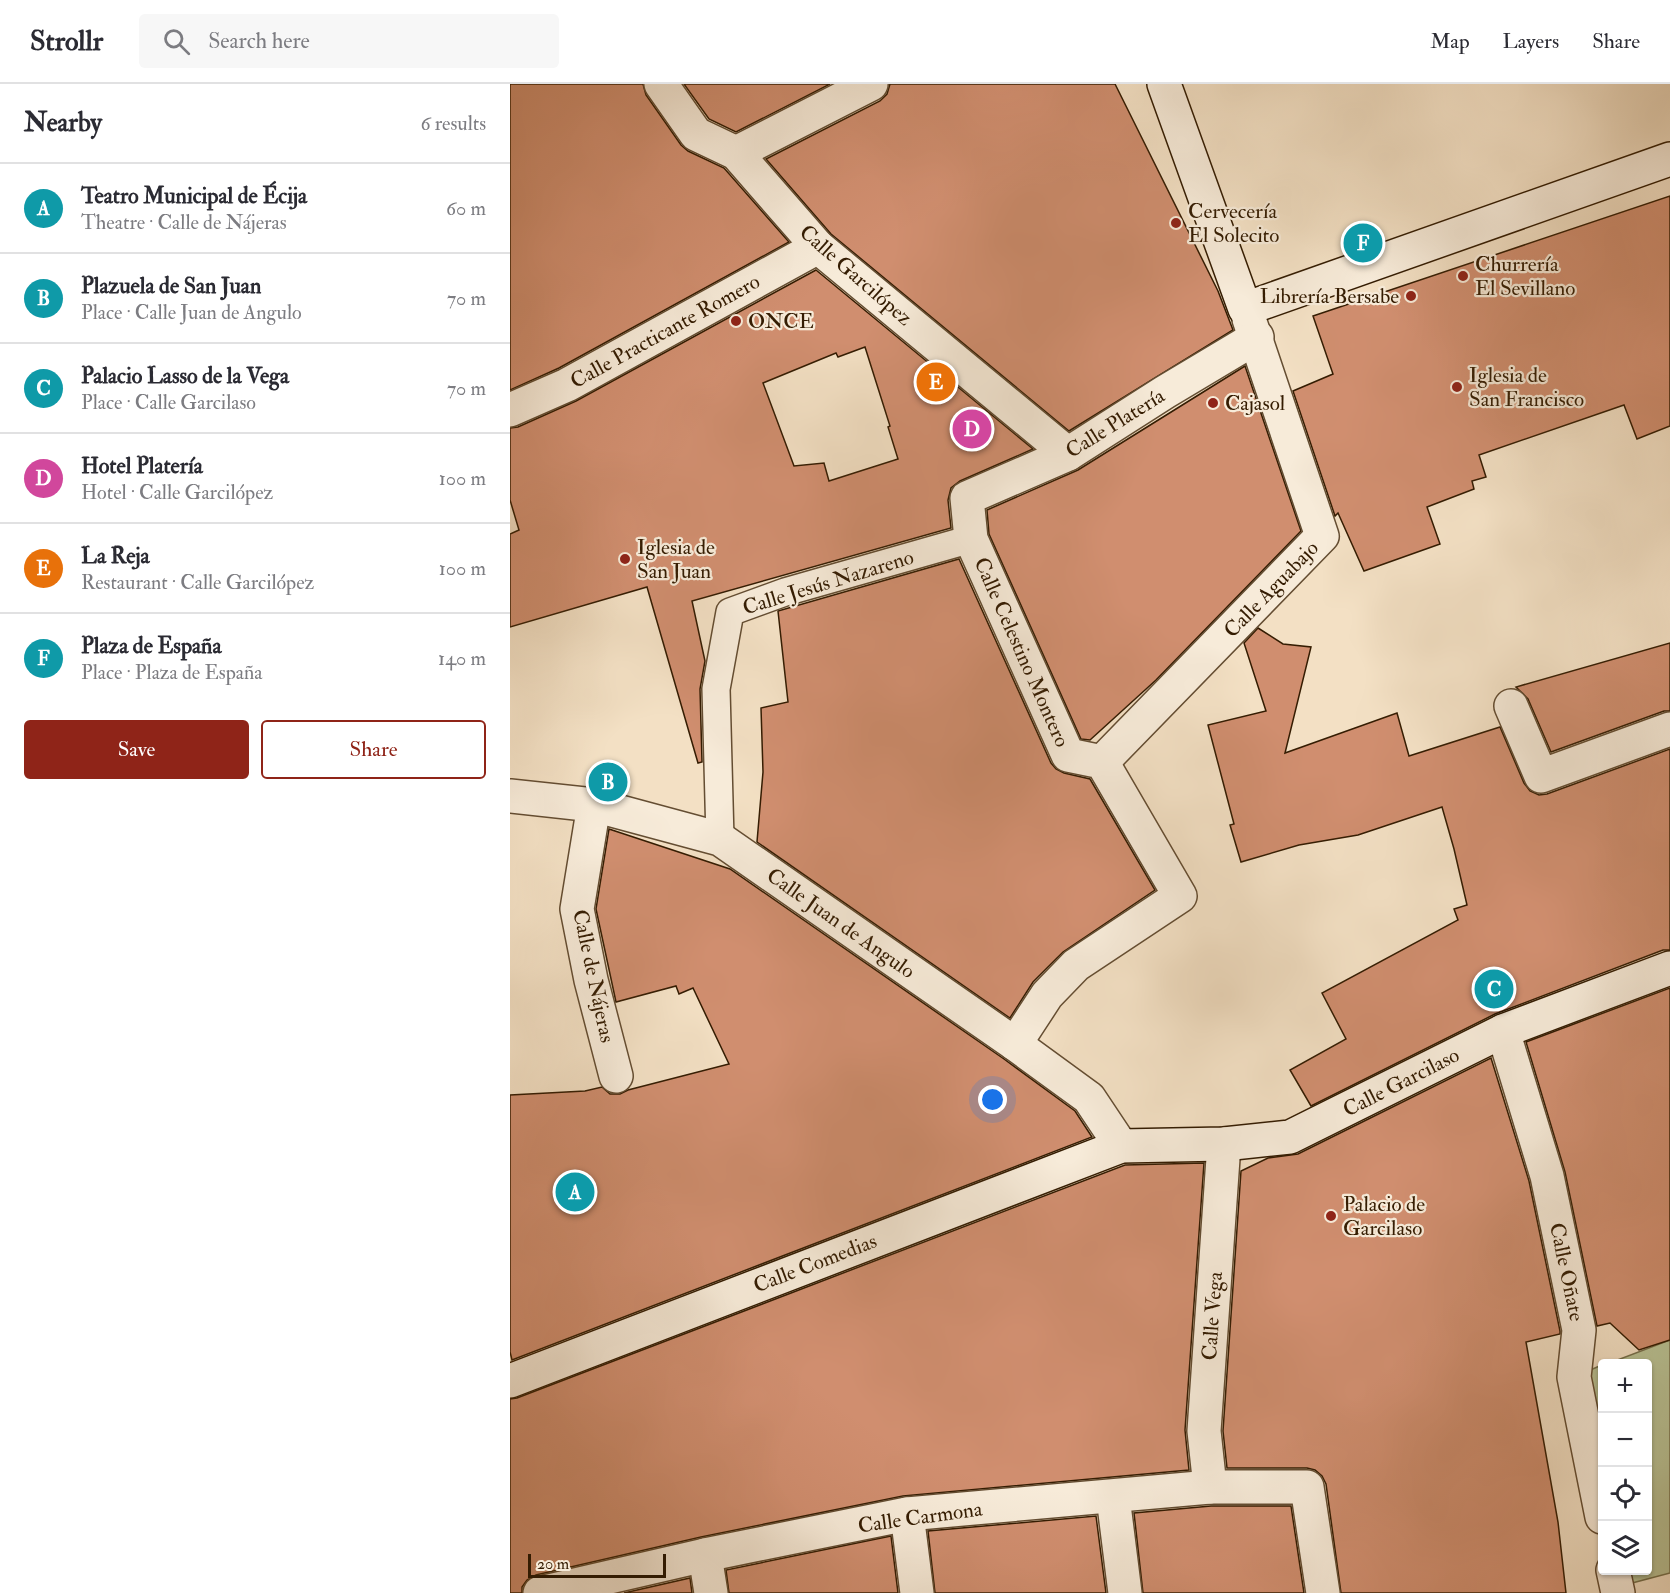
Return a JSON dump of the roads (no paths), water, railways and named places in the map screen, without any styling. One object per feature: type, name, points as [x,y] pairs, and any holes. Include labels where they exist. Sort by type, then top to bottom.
[{"type":"street","name":"Calle Garcilópez","points":[[662,84],[696,134],[736,153],[818,247],[1068,454]]},
{"type":"street","points":[[736,153],[871,84]]},
{"type":"street","points":[[1164,84],[1251,323]]},
{"type":"street","name":"Calle Platería","points":[[967,498],[1068,454],[1165,392],[1251,323],[1670,160]]},
{"type":"street","name":"Calle Practicante Romero","points":[[510,410],[567,385],[818,247]]},
{"type":"street","name":"Calle Aguabajo","points":[[1102,762],[1322,536],[1251,323]]},
{"type":"street","name":"Calle Celestino Montero","points":[[967,498],[971,538],[1068,755],[1102,762]]},
{"type":"street","points":[[1511,706],[1541,776],[1670,729]]},
{"type":"street","points":[[1016,1044],[1047,995],[1076,965],[1180,896],[1102,762]]},
{"type":"street","name":"Calle Juan de Angulo","points":[[510,796],[594,805],[720,839],[1016,1044],[1089,1098],[1121,1146]]},
{"type":"street","name":"Calle de Nájeras","points":[[594,805],[577,909],[591,980],[616,1076]]},
{"type":"street","name":"Calle Garcilaso","points":[[1121,1146],[1224,1144],[1290,1137],[1503,1031],[1670,968]]},
{"type":"street","name":"Calle Oñate","points":[[1503,1031],[1547,1176],[1579,1330],[1574,1377],[1598,1497]]},
{"type":"street","name":"Calle Vega","points":[[1210,1487],[1204,1431],[1224,1144]]},
{"type":"street","name":"Calle Comedias","points":[[510,1381],[1121,1146]]},
{"type":"street","name":"Calle Carmona","points":[[540,1593],[705,1555],[907,1514],[1210,1487],[1307,1487],[1323,1593]]},
{"type":"street","points":[[1113,1497],[1125,1593]]},
{"type":"street","points":[[907,1514],[917,1593]]},
{"type":"street","points":[[705,1555],[711,1593]]},
{"type":"street","points":[[1614,1575],[1618,1593]]},
{"type":"lane","name":"Calle Jesús Nazareno","points":[[720,839],[716,688],[730,612],[785,592],[971,538]]},
{"type":"place","name":"Cervecería El Solecito","points":[[1176,223]]},
{"type":"place","name":"Plaza de España","points":[[1363,243]]},
{"type":"place","name":"Churrería El Sevillano","points":[[1463,276]]},
{"type":"place","name":"Librería Bersabe","points":[[1411,296]]},
{"type":"place","name":"ONCE","points":[[736,321]]},
{"type":"place","name":"La Reja","points":[[936,382]]},
{"type":"place","name":"Iglesia de San Francisco","points":[[1457,387]]},
{"type":"place","name":"Cajasol","points":[[1213,403]]},
{"type":"place","name":"Hotel Platería","points":[[972,429]]},
{"type":"place","name":"Iglesia de San Juan","points":[[625,559]]},
{"type":"place","name":"Plazuela de San Juan","points":[[608,782]]},
{"type":"place","name":"Palacio Lasso de la Vega","points":[[1494,989]]},
{"type":"place","name":"Teatro Municipal de Écija","points":[[575,1192]]},
{"type":"place","name":"Palacio de Garcilaso","points":[[1331,1216]]}]
